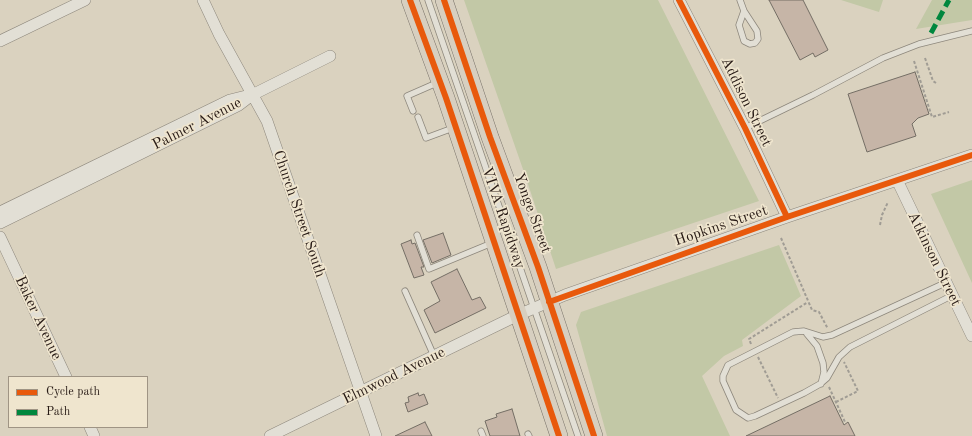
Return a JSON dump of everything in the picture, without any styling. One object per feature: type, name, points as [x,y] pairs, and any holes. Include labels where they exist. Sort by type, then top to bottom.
[{"type":"main road","points":[[410,0],[440,82],[559,436]]},
{"type":"main road","name":"Yonge Street","points":[[444,0],[490,137],[538,266],[541,305],[594,436]]},
{"type":"street","points":[[0,41],[85,0]]},
{"type":"street","name":"Church Street South","points":[[203,0],[219,34],[267,121],[376,436]]},
{"type":"street","name":"Addison Street","points":[[679,0],[745,128],[787,217]]},
{"type":"street","points":[[252,95],[330,56]]},
{"type":"street","name":"Palmer Avenue","points":[[0,212],[230,100],[252,95]]},
{"type":"street","name":"Palmer Avenue","points":[[0,223],[238,105],[252,95]]},
{"type":"street","name":"Hopkins Street","points":[[518,315],[541,305],[787,217],[972,155]]},
{"type":"street","name":"Atkinson Street","points":[[897,180],[951,296],[972,336]]},
{"type":"street","name":"Baker Avenue","points":[[0,237],[66,376]]},
{"type":"street","name":"Elmwood Avenue","points":[[270,436],[518,315]]},
{"type":"lane","name":"VIVA Rapidway","points":[[428,0],[541,305],[578,436]]},
{"type":"lane","points":[[740,0],[744,11],[757,31],[758,39],[755,43],[750,44],[744,41],[739,25],[744,11]]},
{"type":"lane","points":[[745,128],[813,95],[883,58],[919,44],[972,31]]},
{"type":"lane","points":[[413,111],[407,96],[440,82]]},
{"type":"lane","points":[[418,117],[426,138],[455,127]]},
{"type":"lane","points":[[417,235],[429,269],[494,243]]},
{"type":"lane","points":[[945,283],[832,335],[816,336],[804,331],[793,332],[728,364],[723,376],[724,386],[736,410],[748,418],[756,416],[820,384],[826,378],[839,357],[850,347],[951,296]]},
{"type":"lane","points":[[405,291],[434,356]]},
{"type":"lane","points":[[804,331],[817,346],[823,363],[824,372],[820,384]]},
{"type":"path","points":[[925,58],[934,83],[936,83]]},
{"type":"path","points":[[914,61],[932,117],[949,112]]},
{"type":"path","points":[[880,225],[882,215],[888,202]]},
{"type":"path","points":[[781,238],[812,310],[819,312],[829,331]]},
{"type":"path","points":[[751,344],[749,339],[808,302]]},
{"type":"path","points":[[757,355],[778,400]]},
{"type":"path","points":[[836,402],[858,391],[843,359]]},
{"type":"path","points":[[828,386],[846,422]]},
{"type":"green space","points":[[464,0],[658,0],[759,201],[556,269]]},
{"type":"green space","points":[[841,0],[883,0],[879,12]]},
{"type":"green space","points":[[932,0],[972,0],[972,20],[916,29]]},
{"type":"green space","points":[[972,180],[972,283],[931,194]]},
{"type":"green space","points":[[779,245],[801,296],[742,340],[743,346],[724,356],[702,376],[730,436],[607,436],[576,325],[581,312]]},
{"type":"building","points":[[769,0],[803,0],[828,50],[815,57],[813,53],[800,60]]},
{"type":"building","points":[[915,72],[929,114],[918,118],[912,124],[916,136],[867,152],[848,94]]},
{"type":"building","points":[[443,233],[451,255],[432,263],[423,240]]},
{"type":"building","points":[[411,240],[412,244],[415,243],[424,267],[421,267],[424,275],[414,278],[401,244]]},
{"type":"building","points":[[457,269],[472,300],[480,297],[486,308],[435,333],[424,310],[440,301],[431,282]]},
{"type":"building","points":[[418,393],[419,396],[424,394],[428,404],[408,412],[405,403],[409,402],[408,397]]},
{"type":"building","points":[[830,396],[844,425],[848,422],[855,436],[746,436]]},
{"type":"building","points":[[512,409],[520,436],[490,436],[485,421],[497,417],[496,414]]},
{"type":"building","points":[[425,422],[432,436],[395,436]]},
{"type":"marked path","points":[[931,33],[949,0]]},
{"type":"cycle path","points":[[410,0],[446,98],[559,436]]},
{"type":"cycle path","points":[[444,0],[490,137],[538,267],[594,436]]},
{"type":"cycle path","points":[[679,0],[745,128],[787,217]]},
{"type":"cycle path","points":[[549,302],[787,217],[972,155]]}]
